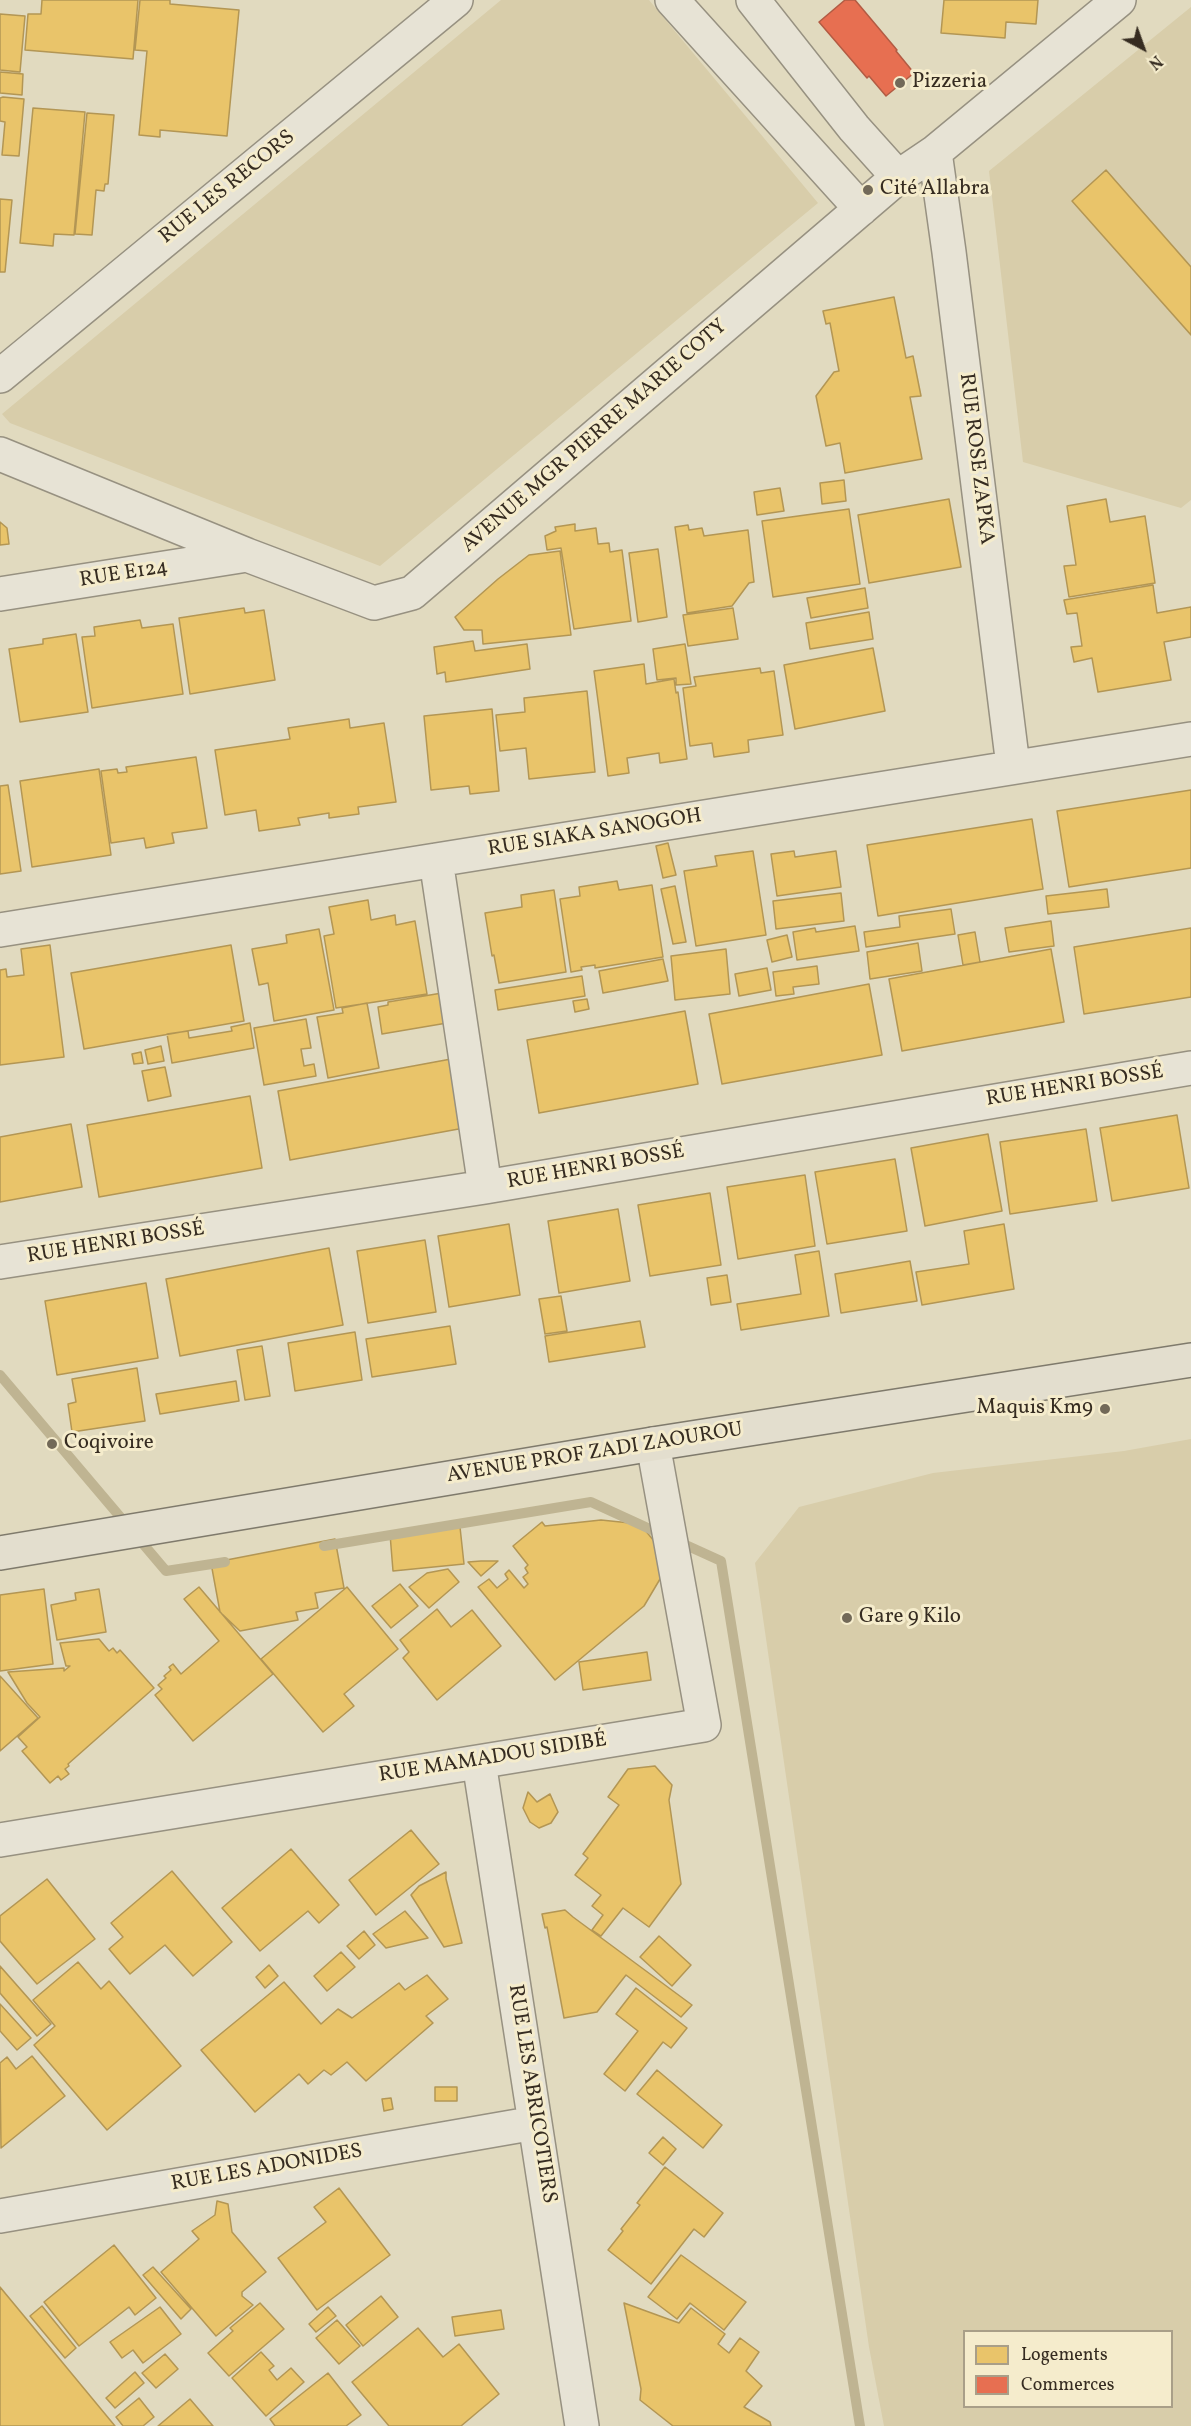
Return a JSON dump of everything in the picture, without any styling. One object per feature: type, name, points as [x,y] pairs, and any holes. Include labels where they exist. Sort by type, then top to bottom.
[{"type":"main road","name":"AVENUE PROF ZADI ZAOUROU","points":[[0,1553],[653,1444],[1191,1360]]},
{"type":"street","name":"RUE LES RECORS","points":[[0,376],[456,0]]},
{"type":"street","points":[[672,0],[861,208]]},
{"type":"street","points":[[753,0],[854,128],[898,177]]},
{"type":"street","name":"AVENUE MGR PIERRE MARIE COTY","points":[[0,454],[247,555],[374,603],[412,593],[861,208],[898,177],[934,152],[1119,0]]},
{"type":"street","name":"RUE ROSE ZAPKA","points":[[934,152],[951,264],[1013,766]]},
{"type":"street","name":"RUE E124","points":[[0,594],[247,555]]},
{"type":"street","name":"RUE SIAKA SANOGOH","points":[[0,930],[1191,739]]},
{"type":"street","points":[[436,860],[485,1187]]},
{"type":"street","name":"RUE HENRI BOSSÉ","points":[[0,1262],[485,1187],[1191,1068]]},
{"type":"street","name":"RUE MAMADOU SIDIBÉ","points":[[0,1840],[704,1725],[653,1444]]},
{"type":"street","name":"RUE LES ABRICOTIERS","points":[[479,1762],[582,2426]]},
{"type":"street","name":"RUE LES ADONIDES","points":[[0,2216],[535,2123]]},
{"type":"shaded area","points":[[501,0],[649,0],[818,203],[380,566],[10,423],[2,414]]},
{"type":"shaded area","points":[[1191,7],[1191,500],[1181,508],[1023,462],[989,171]]},
{"type":"shaded area","points":[[1191,1439],[1191,2426],[884,2426],[869,2347],[755,1563],[799,1507],[933,1473],[1124,1451]]},
{"type":"building: Logements","points":[[42,0],[138,0],[133,59],[25,50],[28,14],[41,14]]},
{"type":"building: Logements","points":[[140,0],[170,0],[170,4],[239,10],[227,136],[160,130],[160,137],[139,135],[147,51],[135,50]]},
{"type":"building: Logements","points":[[944,0],[1038,0],[1036,24],[1006,22],[1005,38],[941,33]]},
{"type":"building: Logements","points":[[0,14],[25,16],[20,72],[0,70]]},
{"type":"building: Logements","points":[[0,72],[23,74],[22,95],[0,93]]},
{"type":"building: Logements","points":[[0,98],[24,99],[19,156],[2,155],[5,122],[0,121]]},
{"type":"building: Logements","points":[[33,108],[85,112],[74,235],[54,234],[53,246],[20,243]]},
{"type":"building: Logements","points":[[87,113],[114,115],[108,184],[105,184],[104,191],[96,190],[92,235],[75,234]]},
{"type":"building: Logements","points":[[1106,170],[1191,267],[1191,335],[1072,201]]},
{"type":"building: Logements","points":[[0,199],[12,200],[5,272],[0,272]]},
{"type":"building: Logements","points":[[894,297],[906,358],[913,356],[921,396],[910,397],[922,459],[845,473],[840,443],[826,446],[816,396],[834,372],[839,371],[830,323],[826,324],[823,311]]},
{"type":"building: Logements","points":[[844,480],[846,501],[822,504],[820,483]]},
{"type":"building: Logements","points":[[780,488],[784,511],[757,515],[754,492]]},
{"type":"building: Logements","points":[[949,499],[961,567],[869,583],[858,515]]},
{"type":"building: Logements","points":[[1106,499],[1110,522],[1145,516],[1155,583],[1069,597],[1064,566],[1076,565],[1067,506]]},
{"type":"building: Logements","points":[[849,509],[860,584],[773,597],[762,521]]},
{"type":"building: Logements","points":[[0,522],[7,528],[9,544],[0,545]]},
{"type":"building: Logements","points":[[575,524],[575,531],[596,528],[598,544],[609,543],[610,552],[622,550],[631,621],[574,629],[561,548],[547,550],[545,536],[556,531],[555,527]]},
{"type":"building: Logements","points":[[688,525],[689,530],[702,528],[704,536],[748,530],[754,582],[749,583],[732,606],[687,613],[675,527]]},
{"type":"building: Logements","points":[[658,549],[667,617],[638,622],[629,553]]},
{"type":"building: Logements","points":[[560,551],[571,635],[483,644],[482,630],[464,630],[455,617],[498,579],[529,555]]},
{"type":"building: Logements","points":[[1153,585],[1157,613],[1191,607],[1191,637],[1164,642],[1171,680],[1098,692],[1092,658],[1074,662],[1071,647],[1082,646],[1077,613],[1067,614],[1064,600]]},
{"type":"building: Logements","points":[[865,588],[868,608],[811,618],[807,598]]},
{"type":"building: Logements","points":[[244,608],[245,613],[264,610],[275,680],[190,694],[179,618]]},
{"type":"building: Logements","points":[[733,608],[738,639],[688,646],[683,615]]},
{"type":"building: Logements","points":[[869,612],[873,639],[810,649],[806,623]]},
{"type":"building: Logements","points":[[140,620],[142,628],[173,624],[183,694],[92,708],[82,637],[95,636],[94,627]]},
{"type":"building: Logements","points":[[76,634],[88,712],[20,722],[9,649],[43,644],[43,639]]},
{"type":"building: Logements","points":[[473,641],[475,651],[527,644],[530,669],[446,682],[445,672],[437,674],[434,647]]},
{"type":"building: Logements","points":[[685,644],[691,684],[676,685],[676,678],[657,680],[653,649]]},
{"type":"building: Logements","points":[[873,648],[885,711],[795,729],[784,665]]},
{"type":"building: Logements","points":[[644,664],[646,684],[674,679],[676,693],[678,692],[687,759],[660,763],[659,753],[627,758],[629,773],[608,776],[594,671]]},
{"type":"building: Logements","points":[[760,668],[761,673],[774,671],[783,735],[748,740],[749,752],[714,757],[712,743],[690,746],[683,688],[696,686],[694,677]]},
{"type":"building: Logements","points":[[587,691],[595,772],[529,779],[526,748],[500,751],[496,715],[525,712],[524,698]]},
{"type":"building: Logements","points":[[492,709],[499,791],[470,794],[469,786],[431,790],[424,716]]},
{"type":"building: Logements","points":[[349,719],[350,728],[384,723],[396,802],[358,807],[359,814],[329,818],[329,813],[298,818],[300,825],[259,831],[256,810],[225,815],[215,750],[290,739],[288,728]]},
{"type":"building: Logements","points":[[196,757],[207,828],[172,833],[174,843],[146,848],[144,838],[111,843],[101,771],[117,769],[118,773],[127,772],[126,767]]},
{"type":"building: Logements","points":[[99,769],[111,855],[32,867],[20,781]]},
{"type":"building: Logements","points":[[8,785],[21,871],[0,874],[0,786]]},
{"type":"building: Logements","points":[[1191,790],[1191,868],[1069,887],[1057,811]]},
{"type":"building: Logements","points":[[1032,819],[1043,889],[878,916],[867,845]]},
{"type":"building: Logements","points":[[668,843],[676,875],[663,878],[656,846]]},
{"type":"building: Logements","points":[[753,851],[766,935],[696,946],[684,871],[717,866],[715,856]]},
{"type":"building: Logements","points":[[794,851],[795,857],[836,851],[841,887],[777,896],[771,854]]},
{"type":"building: Logements","points":[[617,881],[619,890],[652,885],[663,957],[595,968],[595,965],[581,967],[582,970],[571,972],[560,899],[580,896],[579,887]]},
{"type":"building: Logements","points":[[675,886],[686,942],[673,944],[661,889]]},
{"type":"building: Logements","points":[[1107,889],[1109,907],[1048,914],[1046,896]]},
{"type":"building: Logements","points":[[554,890],[566,972],[499,983],[485,913],[522,907],[521,895]]},
{"type":"building: Logements","points":[[841,893],[844,921],[776,929],[773,901]]},
{"type":"building: Logements","points":[[368,900],[371,920],[395,915],[396,925],[415,921],[427,994],[336,1008],[324,936],[334,934],[329,907]]},
{"type":"building: Logements","points":[[951,909],[955,934],[866,947],[864,932],[900,927],[899,916]]},
{"type":"building: Logements","points":[[1051,921],[1054,946],[1009,952],[1005,928]]},
{"type":"building: Logements","points":[[855,926],[859,951],[797,960],[793,932],[815,928],[816,932]]},
{"type":"building: Logements","points":[[1191,928],[1191,997],[1084,1014],[1074,947]]},
{"type":"building: Logements","points":[[319,929],[334,1010],[274,1021],[268,983],[259,985],[252,949],[287,943],[286,935]]},
{"type":"building: Logements","points":[[975,932],[980,962],[963,965],[958,935]]},
{"type":"building: Logements","points":[[787,935],[792,957],[772,962],[767,940]]},
{"type":"building: Logements","points":[[918,943],[922,971],[870,979],[867,952]]},
{"type":"building: Logements","points":[[50,945],[64,1057],[0,1065],[0,970],[6,969],[7,977],[24,975],[21,949]]},
{"type":"building: Logements","points":[[231,945],[244,1021],[84,1049],[71,973]]},
{"type":"building: Logements","points":[[726,949],[730,994],[675,1000],[671,956]]},
{"type":"building: Logements","points":[[1051,949],[1064,1022],[902,1051],[889,979]]},
{"type":"building: Logements","points":[[663,959],[668,981],[603,993],[599,971]]},
{"type":"building: Logements","points":[[817,966],[819,984],[793,987],[794,994],[776,996],[773,972]]},
{"type":"building: Logements","points":[[767,968],[771,990],[739,996],[735,974]]},
{"type":"building: Logements","points":[[582,976],[585,996],[498,1010],[495,990]]},
{"type":"building: Logements","points":[[869,984],[882,1055],[722,1084],[709,1014]]},
{"type":"building: Logements","points":[[442,993],[447,1023],[382,1034],[378,1007],[388,1005],[388,1002]]},
{"type":"building: Logements","points":[[587,999],[589,1009],[575,1012],[573,1001]]},
{"type":"building: Logements","points":[[367,1003],[379,1068],[328,1078],[317,1017],[343,1013],[342,1008]]},
{"type":"building: Logements","points":[[685,1011],[698,1084],[539,1113],[527,1040]]},
{"type":"building: Logements","points":[[306,1019],[311,1048],[301,1049],[304,1066],[314,1064],[316,1076],[264,1085],[254,1028]]},
{"type":"building: Logements","points":[[250,1023],[254,1048],[172,1063],[167,1034],[188,1031],[189,1038],[232,1031],[231,1027]]},
{"type":"building: Logements","points":[[161,1046],[164,1061],[148,1064],[145,1050]]},
{"type":"building: Logements","points":[[141,1052],[143,1063],[134,1064],[132,1054]]},
{"type":"building: Logements","points":[[451,1059],[464,1128],[290,1160],[278,1091]]},
{"type":"building: Logements","points":[[165,1067],[171,1096],[148,1101],[142,1071]]},
{"type":"building: Logements","points":[[250,1096],[262,1168],[99,1197],[87,1125]]},
{"type":"building: Logements","points":[[1177,1115],[1189,1188],[1112,1201],[1100,1128]]},
{"type":"building: Logements","points":[[71,1124],[82,1187],[0,1202],[0,1137]]},
{"type":"building: Logements","points":[[1086,1129],[1097,1201],[1010,1214],[1000,1142]]},
{"type":"building: Logements","points":[[988,1134],[1002,1211],[925,1226],[911,1148]]},
{"type":"building: Logements","points":[[895,1159],[907,1231],[827,1244],[815,1172]]},
{"type":"building: Logements","points":[[805,1175],[815,1246],[738,1259],[727,1187]]},
{"type":"building: Logements","points":[[710,1193],[721,1265],[650,1276],[638,1205]]},
{"type":"building: Logements","points":[[618,1209],[630,1281],[559,1293],[548,1221]]},
{"type":"building: Logements","points":[[509,1224],[520,1295],[449,1307],[438,1236]]},
{"type":"building: Logements","points":[[1004,1224],[1014,1289],[922,1305],[916,1272],[969,1264],[964,1231]]},
{"type":"building: Logements","points":[[425,1240],[436,1312],[368,1323],[357,1251]]},
{"type":"building: Logements","points":[[329,1248],[343,1325],[180,1356],[166,1279]]},
{"type":"building: Logements","points":[[819,1251],[829,1316],[741,1330],[737,1304],[801,1294],[795,1255]]},
{"type":"building: Logements","points":[[910,1261],[917,1301],[841,1313],[835,1274]]},
{"type":"building: Logements","points":[[727,1275],[731,1302],[711,1305],[707,1278]]},
{"type":"building: Logements","points":[[146,1283],[158,1358],[57,1375],[45,1301]]},
{"type":"building: Logements","points":[[561,1296],[567,1331],[545,1334],[539,1299]]},
{"type":"building: Logements","points":[[640,1321],[645,1347],[549,1362],[545,1336]]},
{"type":"building: Logements","points":[[450,1326],[456,1364],[372,1377],[366,1339]]},
{"type":"building: Logements","points":[[355,1332],[362,1380],[295,1391],[288,1343]]},
{"type":"building: Logements","points":[[262,1346],[270,1396],[245,1400],[237,1350]]},
{"type":"building: Logements","points":[[137,1368],[145,1421],[72,1432],[68,1404],[76,1402],[72,1379]]},
{"type":"building: Logements","points":[[236,1381],[239,1401],[160,1414],[156,1394]]},
{"type":"building: Logements","points":[[601,1520],[640,1524],[654,1541],[663,1574],[644,1606],[555,1680],[478,1587],[489,1579],[497,1588],[508,1579],[505,1574],[509,1570],[524,1588],[528,1584],[523,1577],[528,1573],[525,1568],[528,1565],[513,1546],[542,1522],[545,1526]]},
{"type":"building: Logements","points":[[460,1527],[464,1564],[393,1571],[390,1534]]},
{"type":"building: Logements","points":[[335,1539],[344,1588],[315,1593],[318,1608],[296,1612],[298,1620],[240,1631],[220,1612],[211,1563]]},
{"type":"building: Logements","points":[[481,1561],[498,1561],[481,1576],[468,1562]]},
{"type":"building: Logements","points":[[448,1569],[459,1582],[429,1608],[409,1587],[427,1573]]},
{"type":"building: Logements","points":[[400,1584],[418,1606],[391,1628],[372,1606]]},
{"type":"building: Logements","points":[[199,1587],[273,1674],[193,1741],[155,1695],[162,1689],[158,1685],[171,1670],[169,1667],[173,1664],[181,1674],[219,1641],[184,1599]]},
{"type":"building: Logements","points":[[347,1587],[398,1649],[344,1694],[354,1706],[323,1732],[261,1659]]},
{"type":"building: Logements","points":[[44,1589],[53,1664],[0,1671],[0,1595]]},
{"type":"building: Logements","points":[[99,1589],[106,1632],[57,1640],[51,1605],[76,1600],[75,1593]]},
{"type":"building: Logements","points":[[437,1609],[451,1627],[472,1610],[501,1646],[437,1700],[403,1658],[409,1652],[400,1640]]},
{"type":"building: Logements","points":[[99,1639],[109,1651],[113,1648],[117,1653],[120,1650],[154,1688],[68,1764],[69,1766],[65,1769],[69,1774],[61,1780],[58,1776],[50,1783],[22,1751],[27,1747],[18,1737],[40,1717],[27,1703],[8,1672],[64,1668],[64,1671],[70,1666],[66,1666],[60,1643]]},
{"type":"building: Logements","points":[[647,1652],[651,1680],[583,1690],[579,1662]]},
{"type":"building: Logements","points":[[0,1676],[38,1718],[0,1751]]},
{"type":"building: Logements","points":[[655,1766],[672,1785],[669,1800],[681,1884],[649,1927],[623,1908],[601,1936],[592,1930],[603,1915],[592,1906],[601,1895],[575,1875],[588,1858],[583,1854],[619,1805],[608,1797],[628,1769]]},
{"type":"building: Logements","points":[[528,1792],[537,1802],[550,1794],[558,1812],[551,1823],[539,1828],[530,1822],[523,1808]]},
{"type":"building: Logements","points":[[411,1830],[439,1864],[376,1915],[349,1880]]},
{"type":"building: Logements","points":[[291,1849],[339,1905],[319,1923],[308,1911],[260,1951],[222,1908]]},
{"type":"building: Logements","points":[[172,1871],[232,1942],[193,1976],[165,1945],[130,1974],[109,1949],[123,1937],[111,1923]]},
{"type":"building: Logements","points":[[446,1872],[462,1943],[444,1947],[411,1895],[419,1886]]},
{"type":"building: Logements","points":[[47,1879],[95,1939],[37,1984],[0,1941],[0,1916]]},
{"type":"building: Logements","points":[[565,1910],[692,2005],[681,2017],[626,1975],[597,2012],[564,2018],[547,1927],[545,1928],[542,1914]]},
{"type":"building: Logements","points":[[405,1911],[428,1938],[386,1948],[373,1934]]},
{"type":"building: Logements","points":[[364,1931],[375,1945],[359,1959],[347,1946]]},
{"type":"building: Logements","points":[[659,1936],[691,1965],[672,1986],[640,1957]]},
{"type":"building: Logements","points":[[341,1952],[355,1967],[327,1991],[314,1976]]},
{"type":"building: Logements","points":[[78,1962],[101,1989],[109,1981],[181,2066],[107,2130],[34,2045],[55,2026],[33,2000]]},
{"type":"building: Logements","points":[[269,1965],[278,1976],[265,1988],[256,1977]]},
{"type":"building: Logements","points":[[0,1966],[51,2024],[37,2036],[0,1993]]},
{"type":"building: Logements","points":[[427,1975],[448,1999],[426,2016],[433,2023],[366,2081],[347,2062],[331,2075],[324,2070],[308,2084],[299,2074],[255,2112],[201,2050],[284,1982],[321,2024],[338,2009],[352,2018],[399,1983],[405,1990]]},
{"type":"building: Logements","points":[[636,1988],[687,2028],[671,2048],[663,2042],[625,2091],[604,2074],[638,2031],[616,2014]]},
{"type":"building: Logements","points":[[0,2004],[31,2038],[17,2050],[0,2031]]},
{"type":"building: Logements","points":[[32,2056],[65,2096],[1,2148],[0,2063],[7,2057],[16,2069]]},
{"type":"building: Logements","points":[[657,2070],[722,2125],[703,2148],[637,2094]]},
{"type":"building: Logements","points":[[435,2087],[457,2087],[457,2101],[435,2101]]},
{"type":"building: Logements","points":[[391,2098],[393,2109],[384,2111],[382,2099]]},
{"type":"building: Logements","points":[[663,2137],[676,2149],[663,2165],[649,2153]]},
{"type":"building: Logements","points":[[665,2167],[723,2213],[704,2237],[694,2229],[651,2284],[608,2250],[640,2205],[637,2203]]},
{"type":"building: Logements","points":[[339,2188],[390,2255],[317,2310],[278,2258],[326,2222],[314,2207]]},
{"type":"building: Logements","points":[[217,2201],[228,2204],[232,2232],[266,2272],[242,2292],[242,2296],[253,2305],[216,2336],[161,2272],[199,2239],[192,2231],[215,2215]]},
{"type":"building: Logements","points":[[114,2245],[156,2298],[135,2315],[129,2307],[79,2346],[44,2302]]},
{"type":"building: Logements","points":[[681,2255],[746,2302],[724,2330],[690,2303],[677,2319],[648,2297]]},
{"type":"building: Logements","points":[[153,2267],[191,2309],[181,2319],[143,2275]]},
{"type":"building: Logements","points":[[0,2287],[115,2426],[0,2426]]},
{"type":"building: Logements","points":[[381,2296],[398,2317],[363,2346],[346,2325]]},
{"type":"building: Logements","points":[[260,2303],[284,2329],[229,2376],[208,2353],[233,2331],[230,2328]]},
{"type":"building: Logements","points":[[624,2303],[679,2323],[691,2308],[725,2334],[718,2344],[729,2353],[740,2338],[759,2352],[746,2371],[762,2386],[744,2407],[770,2422],[771,2426],[673,2426],[640,2400],[641,2389]]},
{"type":"building: Logements","points":[[42,2306],[76,2348],[65,2358],[30,2316]]},
{"type":"building: Logements","points":[[160,2307],[181,2334],[143,2363],[133,2350],[122,2358],[110,2342]]},
{"type":"building: Logements","points":[[328,2307],[336,2316],[316,2332],[309,2324]]},
{"type":"building: Logements","points":[[501,2310],[504,2329],[455,2336],[452,2317]]},
{"type":"building: Logements","points":[[337,2320],[360,2346],[339,2364],[316,2338]]},
{"type":"building: Logements","points":[[418,2328],[443,2357],[459,2344],[499,2394],[461,2426],[389,2426],[352,2382]]},
{"type":"building: Logements","points":[[261,2352],[274,2366],[269,2370],[277,2380],[291,2368],[304,2382],[266,2416],[232,2378]]},
{"type":"building: Logements","points":[[165,2354],[178,2369],[156,2388],[142,2373]]},
{"type":"building: Logements","points":[[135,2372],[144,2383],[115,2408],[106,2398]]},
{"type":"building: Logements","points":[[328,2373],[361,2415],[346,2426],[275,2426],[270,2419]]},
{"type":"building: Logements","points":[[139,2398],[154,2417],[143,2426],[123,2426],[116,2417]]},
{"type":"building: Logements","points":[[190,2399],[213,2426],[158,2426]]},
{"type":"building: Commerces","points":[[845,0],[855,0],[914,73],[886,96],[869,76],[867,78],[819,22]]},
{"type":"waterway","points":[[0,1375],[166,1571],[225,1562]]},
{"type":"waterway","points":[[324,1546],[591,1502],[663,1535]]},
{"type":"waterway","points":[[677,1541],[721,1561],[860,2426]]},
{"type":"place","name":"Pizzeria","points":[[900,83]]},
{"type":"place","name":"Cité Allabra","points":[[868,190]]},
{"type":"place","name":"Maquis Km9","points":[[1105,1409]]},
{"type":"place","name":"Coqivoire","points":[[52,1444]]},
{"type":"place","name":"Gare 9 Kilo","points":[[847,1618]]}]
